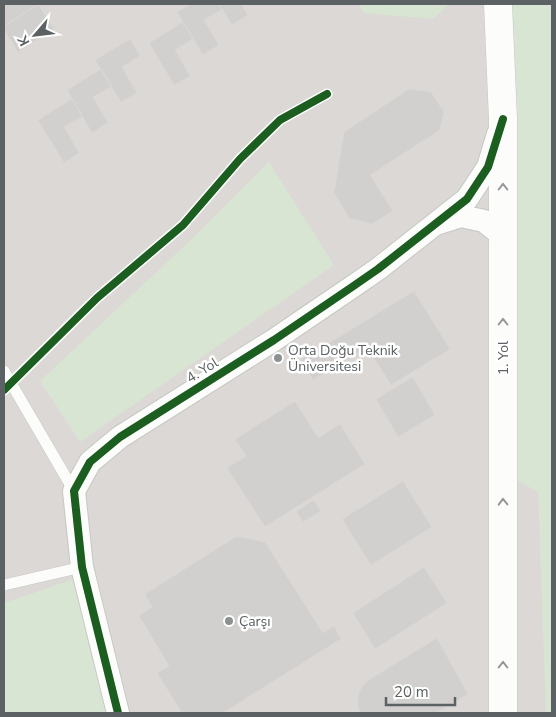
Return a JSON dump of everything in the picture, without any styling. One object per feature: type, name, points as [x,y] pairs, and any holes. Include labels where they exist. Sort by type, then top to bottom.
[{"type":"street","name":"1. Yol","points":[[498,4],[503,119],[504,713]]},
{"type":"street","name":"4. Yol","points":[[74,491],[90,462],[120,437],[274,340],[378,269],[467,199],[488,167],[503,119]]},
{"type":"street","name":"4. Yol","points":[[436,224],[462,216],[484,221],[503,236]]},
{"type":"street","points":[[74,491],[82,567],[118,713]]},
{"type":"lane","points":[[4,371],[74,491]]},
{"type":"lane","points":[[4,585],[82,567]]},
{"type":"shaded area","name":"Orta Doğu Teknik Üniversitesi","points":[[4,4],[552,4],[552,713],[4,713]]},
{"type":"green space","points":[[359,4],[449,4],[433,19],[364,13]]},
{"type":"green space","points":[[513,4],[552,4],[552,713],[546,713],[538,492],[513,478],[510,46]]},
{"type":"green space","points":[[269,162],[334,265],[80,442],[40,381],[195,236]]},
{"type":"green space","points":[[74,579],[108,713],[4,713],[4,603]]},
{"type":"building","points":[[4,4],[38,4],[4,26]]},
{"type":"building","points":[[38,4],[54,29],[18,52],[4,30],[4,26]]},
{"type":"building","points":[[191,4],[219,4],[222,9],[204,20],[219,45],[203,55],[177,12]]},
{"type":"building","points":[[219,4],[241,4],[248,15],[232,25]]},
{"type":"building","points":[[183,22],[193,39],[175,50],[190,76],[174,85],[149,43]]},
{"type":"building","points":[[130,39],[140,56],[122,67],[137,93],[121,102],[95,60]]},
{"type":"building","points":[[101,69],[112,86],[93,97],[108,123],[92,133],[67,90]]},
{"type":"building","points":[[409,89],[431,92],[444,112],[440,130],[370,175],[393,211],[372,224],[349,218],[334,193],[344,132]]},
{"type":"building","points":[[72,99],[83,116],[64,127],[79,153],[64,163],[38,120]]},
{"type":"building","points":[[414,291],[450,349],[391,385],[367,347],[313,380],[301,360]]},
{"type":"building","points":[[413,377],[435,415],[398,437],[376,399]]},
{"type":"building","points":[[295,401],[318,438],[340,424],[365,464],[265,527],[227,468],[246,456],[235,439]]},
{"type":"building","points":[[403,481],[432,527],[371,565],[342,519]]},
{"type":"building","points":[[314,500],[321,511],[303,522],[296,511]]},
{"type":"building","name":"Çarşı","points":[[237,536],[265,542],[323,633],[334,626],[341,639],[223,713],[182,713],[157,673],[169,666],[139,616],[152,607],[145,594]]},
{"type":"building","points":[[424,567],[447,603],[375,649],[353,613]]},
{"type":"building","points":[[437,638],[468,694],[436,713],[360,713],[358,696],[361,688],[367,681]]},
{"type":"cycle path","points":[[4,390],[97,298],[183,225],[240,159],[280,120],[327,94]]},
{"type":"cycle path","points":[[118,713],[82,567],[74,491],[90,462],[120,437],[274,340],[378,269],[467,199],[488,167],[503,119]]},
{"type":"place","name":"Orta Doğu Teknik Üniversitesi","points":[[278,358]]},
{"type":"place","name":"Çarşı","points":[[229,621]]}]
